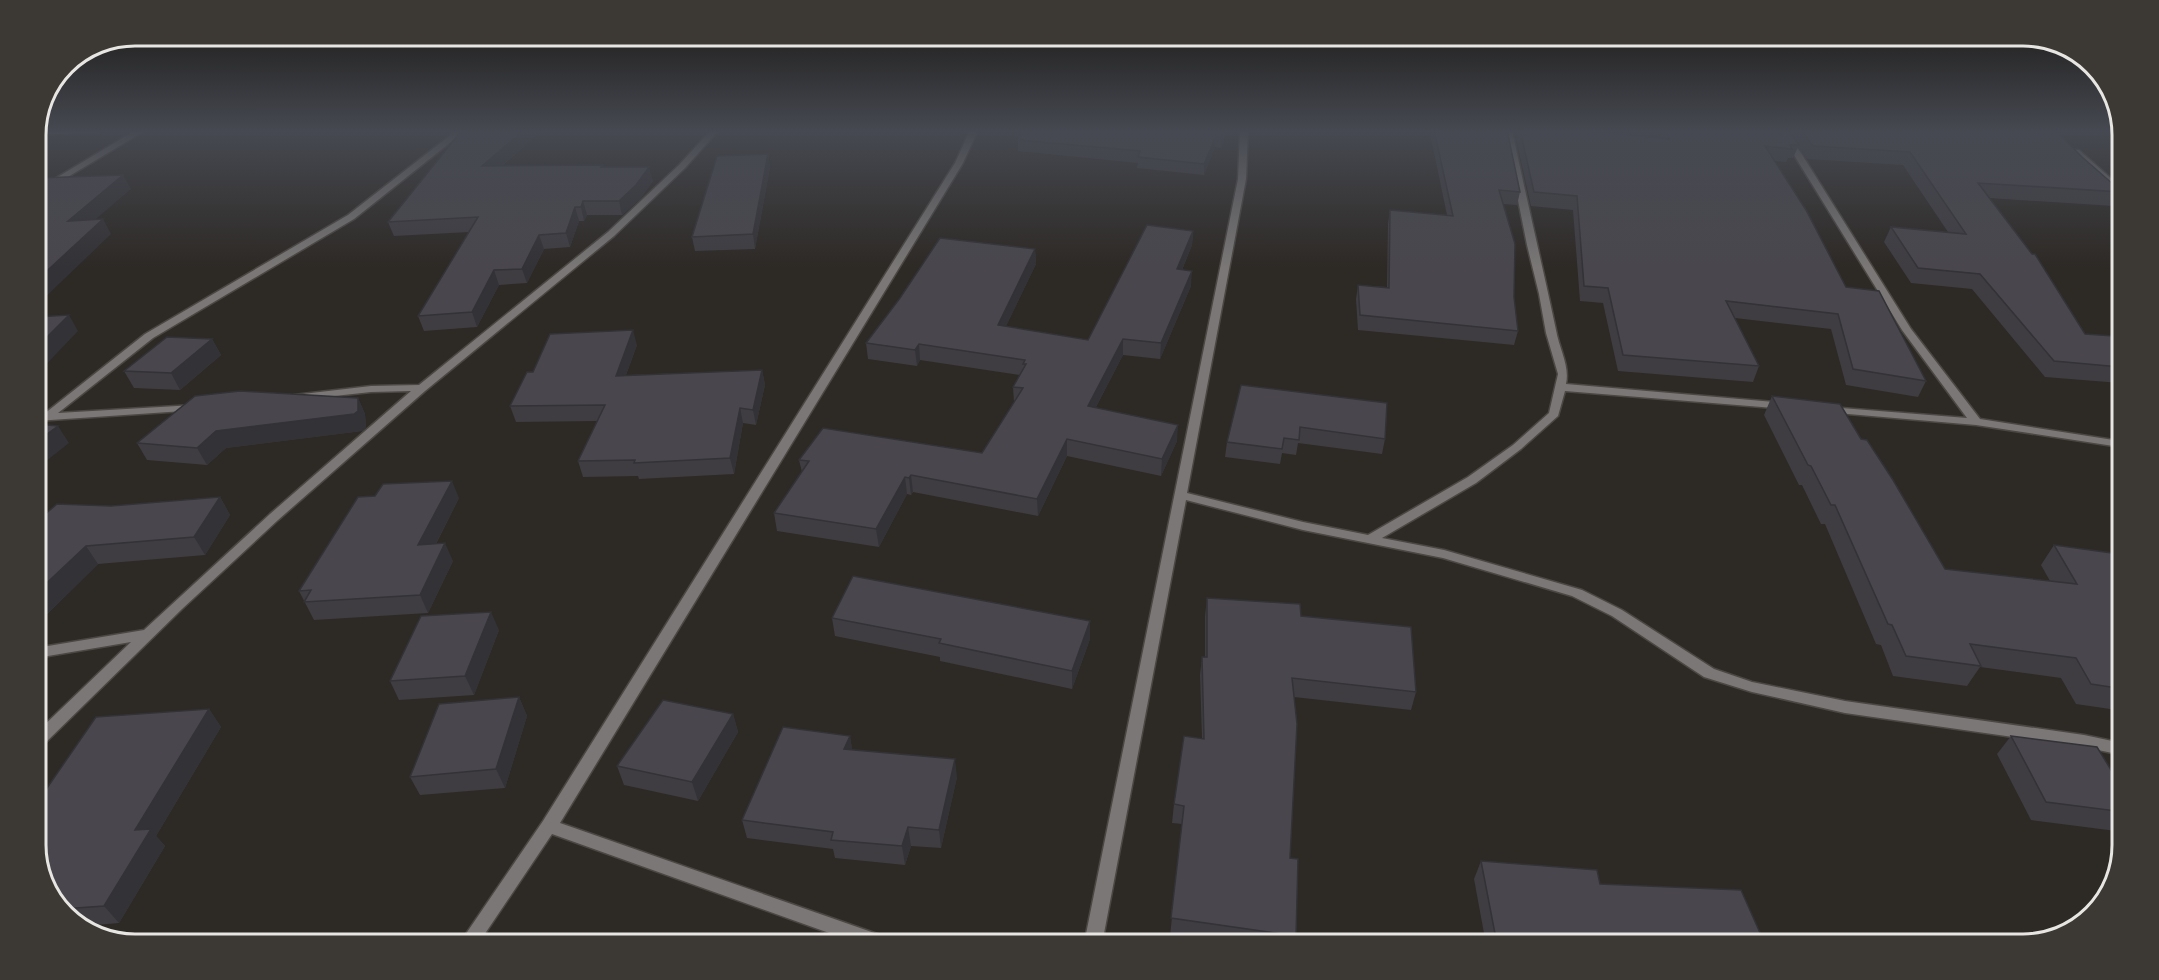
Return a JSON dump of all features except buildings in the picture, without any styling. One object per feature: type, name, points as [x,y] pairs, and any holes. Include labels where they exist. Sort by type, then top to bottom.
[{"type":"street","points":[[47,187],[66,176]]},
{"type":"street","points":[[48,416],[150,336],[351,217],[404,176]]},
{"type":"street","points":[[47,732],[145,635],[306,489],[423,388],[597,248],[673,176]]},
{"type":"street","points":[[475,934],[549,826],[951,176]]},
{"type":"street","points":[[1095,934],[1242,176]]},
{"type":"street","points":[[1370,539],[1472,480],[1517,447],[1554,414],[1563,374],[1551,333],[1518,176]]},
{"type":"street","points":[[1811,176],[1907,330],[1976,422]]},
{"type":"street","points":[[1560,387],[1798,407]]},
{"type":"street","points":[[290,398],[371,389],[423,388]]},
{"type":"street","points":[[48,416],[209,406]]},
{"type":"street","points":[[1821,409],[1976,422],[2112,443]]},
{"type":"street","points":[[1181,495],[1303,526],[1444,554],[1577,593],[1617,613],[1666,647],[1709,672],[1752,687],[1845,707],[2112,747]]},
{"type":"street","points":[[47,651],[145,635]]},
{"type":"street","points":[[549,826],[855,934]]}]
